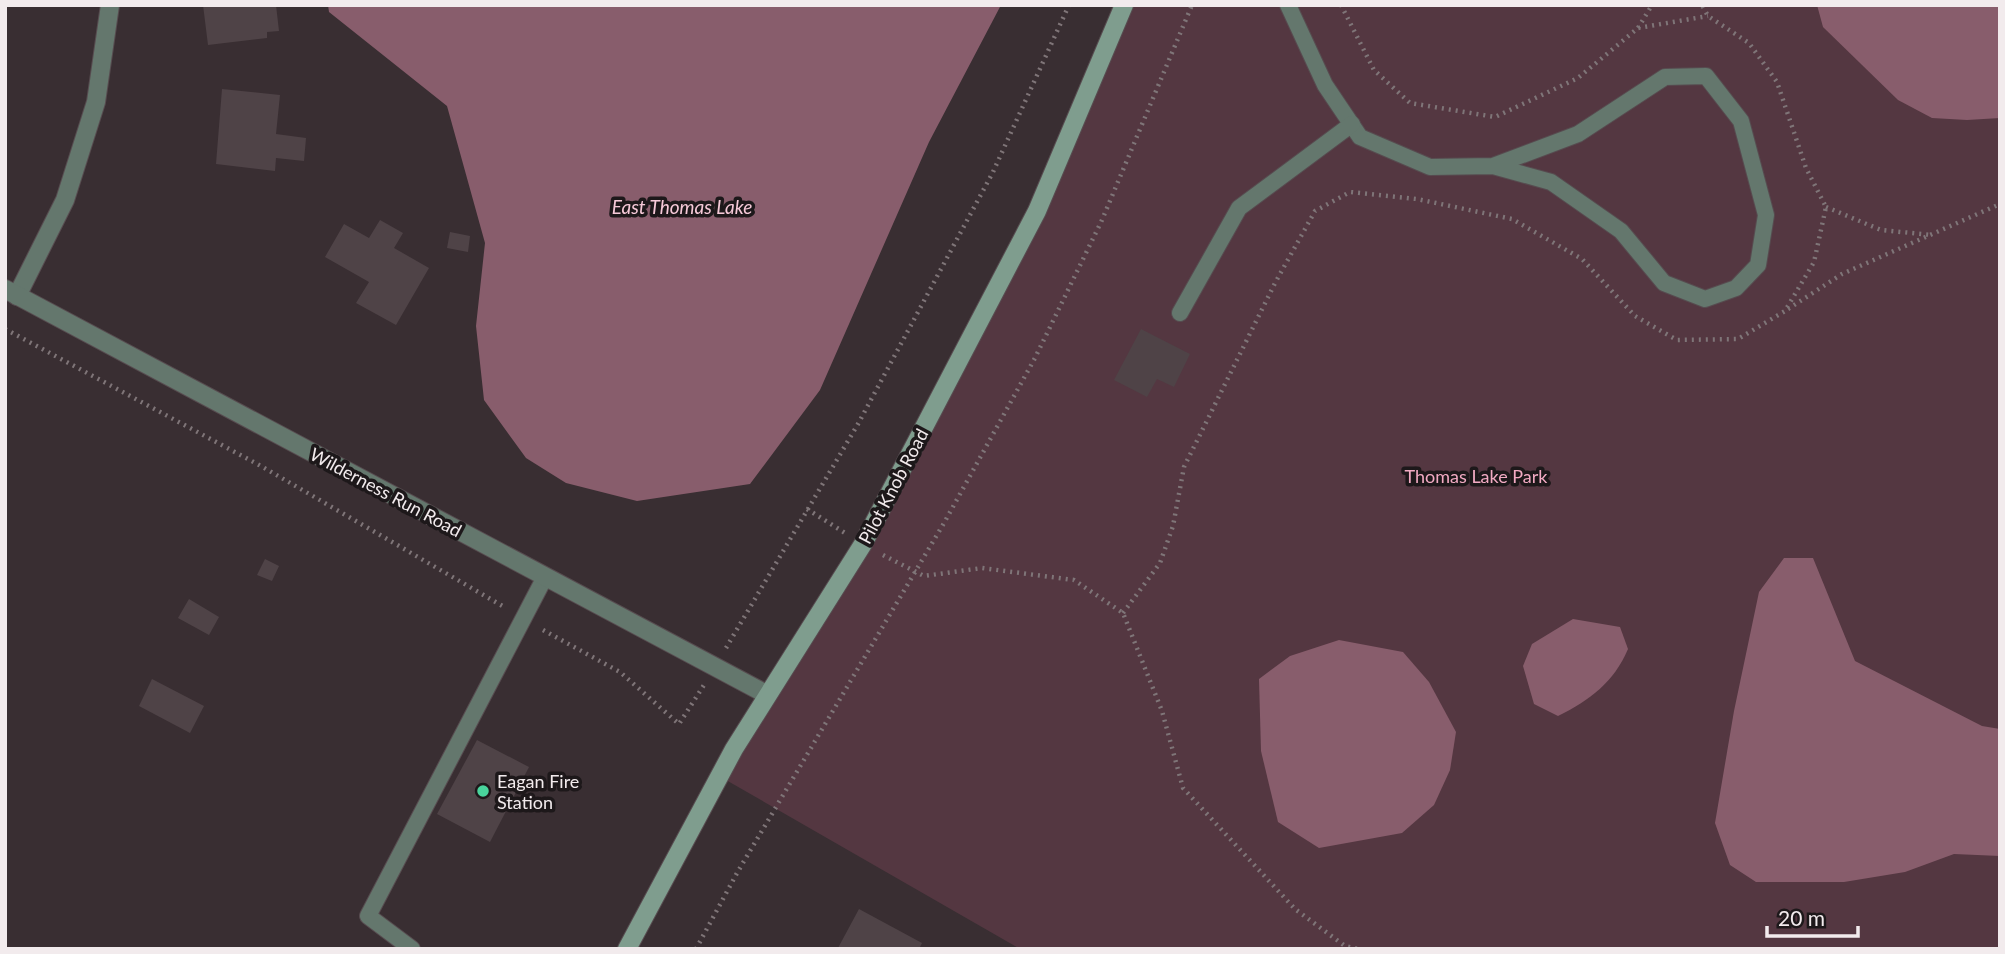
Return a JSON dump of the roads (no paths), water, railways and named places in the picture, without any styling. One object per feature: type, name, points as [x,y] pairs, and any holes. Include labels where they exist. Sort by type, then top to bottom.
[{"type":"main road","name":"Pilot Knob Road","points":[[626,949],[766,694],[863,544],[1037,211],[1124,5]]},
{"type":"street","points":[[11,293],[65,200],[96,102],[110,5]]},
{"type":"street","name":"Wilderness Run Road","points":[[11,293],[766,694]]},
{"type":"lane","points":[[1288,5],[1325,85],[1360,137],[1430,167],[1493,166],[1551,182],[1620,231],[1664,283],[1705,299],[1736,288],[1758,265],[1766,215],[1741,121],[1706,76],[1665,77],[1577,134],[1493,166]]},
{"type":"lane","points":[[1180,313],[1239,208],[1352,124]]},
{"type":"lane","points":[[412,949],[368,916],[545,577]]},
{"type":"water","name":"East Thomas Lake","points":[[328,5],[1001,5],[929,142],[820,390],[750,484],[637,501],[566,483],[526,458],[484,400],[476,326],[485,243],[447,106],[329,12]]},
{"type":"water","points":[[1817,5],[2000,5],[2000,118],[1932,118],[1898,100],[1823,27]]},
{"type":"water","points":[[1784,558],[1813,558],[1855,661],[1982,726],[2000,729],[2000,856],[1954,854],[1905,872],[1844,882],[1756,882],[1730,865],[1715,823],[1734,711],[1759,592]]},
{"type":"water","points":[[1573,619],[1620,627],[1628,649],[1616,671],[1600,689],[1558,716],[1534,704],[1523,666],[1532,644]]},
{"type":"water","points":[[1339,640],[1403,652],[1429,682],[1456,732],[1450,770],[1434,805],[1402,833],[1319,848],[1278,822],[1261,751],[1259,679],[1290,656]]},
{"type":"place","name":"Eagan Fire Station","points":[[483,791]]},
{"type":"park label","name":"Thomas Lake Park","points":[[1476,476]]}]
